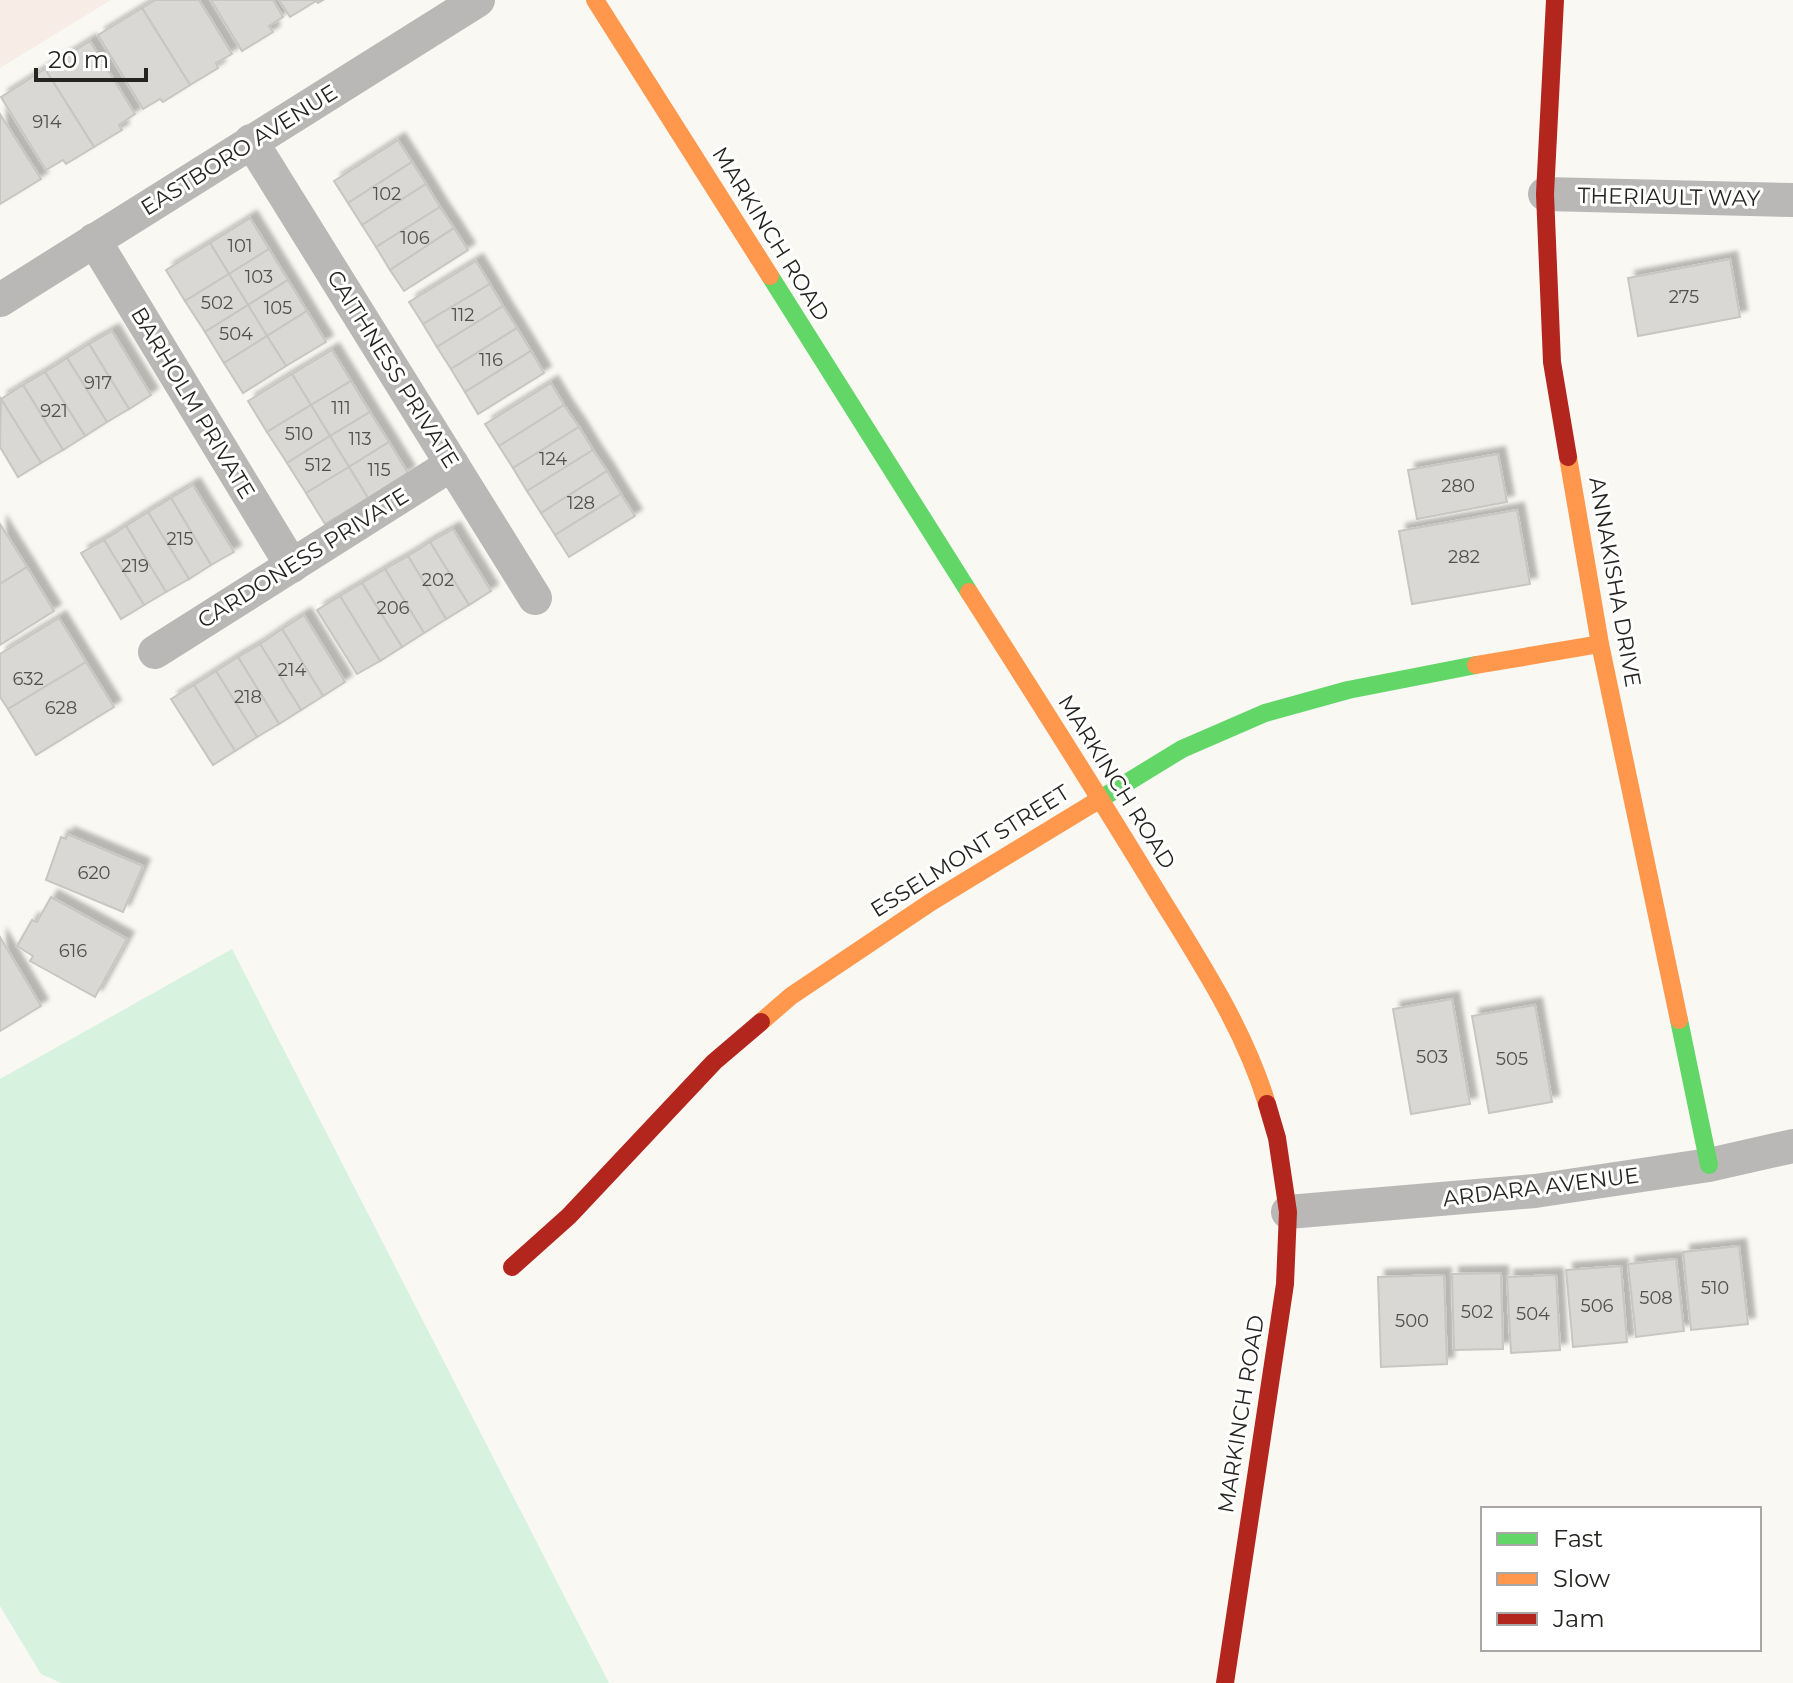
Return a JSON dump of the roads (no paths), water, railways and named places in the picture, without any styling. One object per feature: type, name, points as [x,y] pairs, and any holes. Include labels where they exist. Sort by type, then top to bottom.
[{"type":"street","name":"EASTBORO AVENUE","points":[[0,300],[478,0]]},
{"type":"street","name":"MARKINCH ROAD","points":[[595,0],[1100,798],[1229,1011],[1258,1074],[1277,1138],[1288,1212],[1285,1284],[1225,1683]]},
{"type":"street","name":"ANNAKISHA DRIVE","points":[[1555,0],[1545,194],[1552,362],[1600,644],[1709,1165]]},
{"type":"street","name":"CAITHNESS PRIVATE","points":[[251,141],[535,598]]},
{"type":"street","name":"THERIAULT WAY","points":[[1545,194],[1793,200]]},
{"type":"street","name":"BARHOLM PRIVATE","points":[[94,240],[292,566]]},
{"type":"street","name":"CARDONESS PRIVATE","points":[[155,652],[452,464]]},
{"type":"street","name":"ESSELMONT STREET","points":[[512,1267],[569,1216],[714,1062],[791,996],[931,902],[1182,749],[1265,713],[1348,690],[1600,644]]},
{"type":"street","name":"ARDARA AVENUE","points":[[1288,1212],[1535,1191],[1709,1165],[1793,1146]]}]
